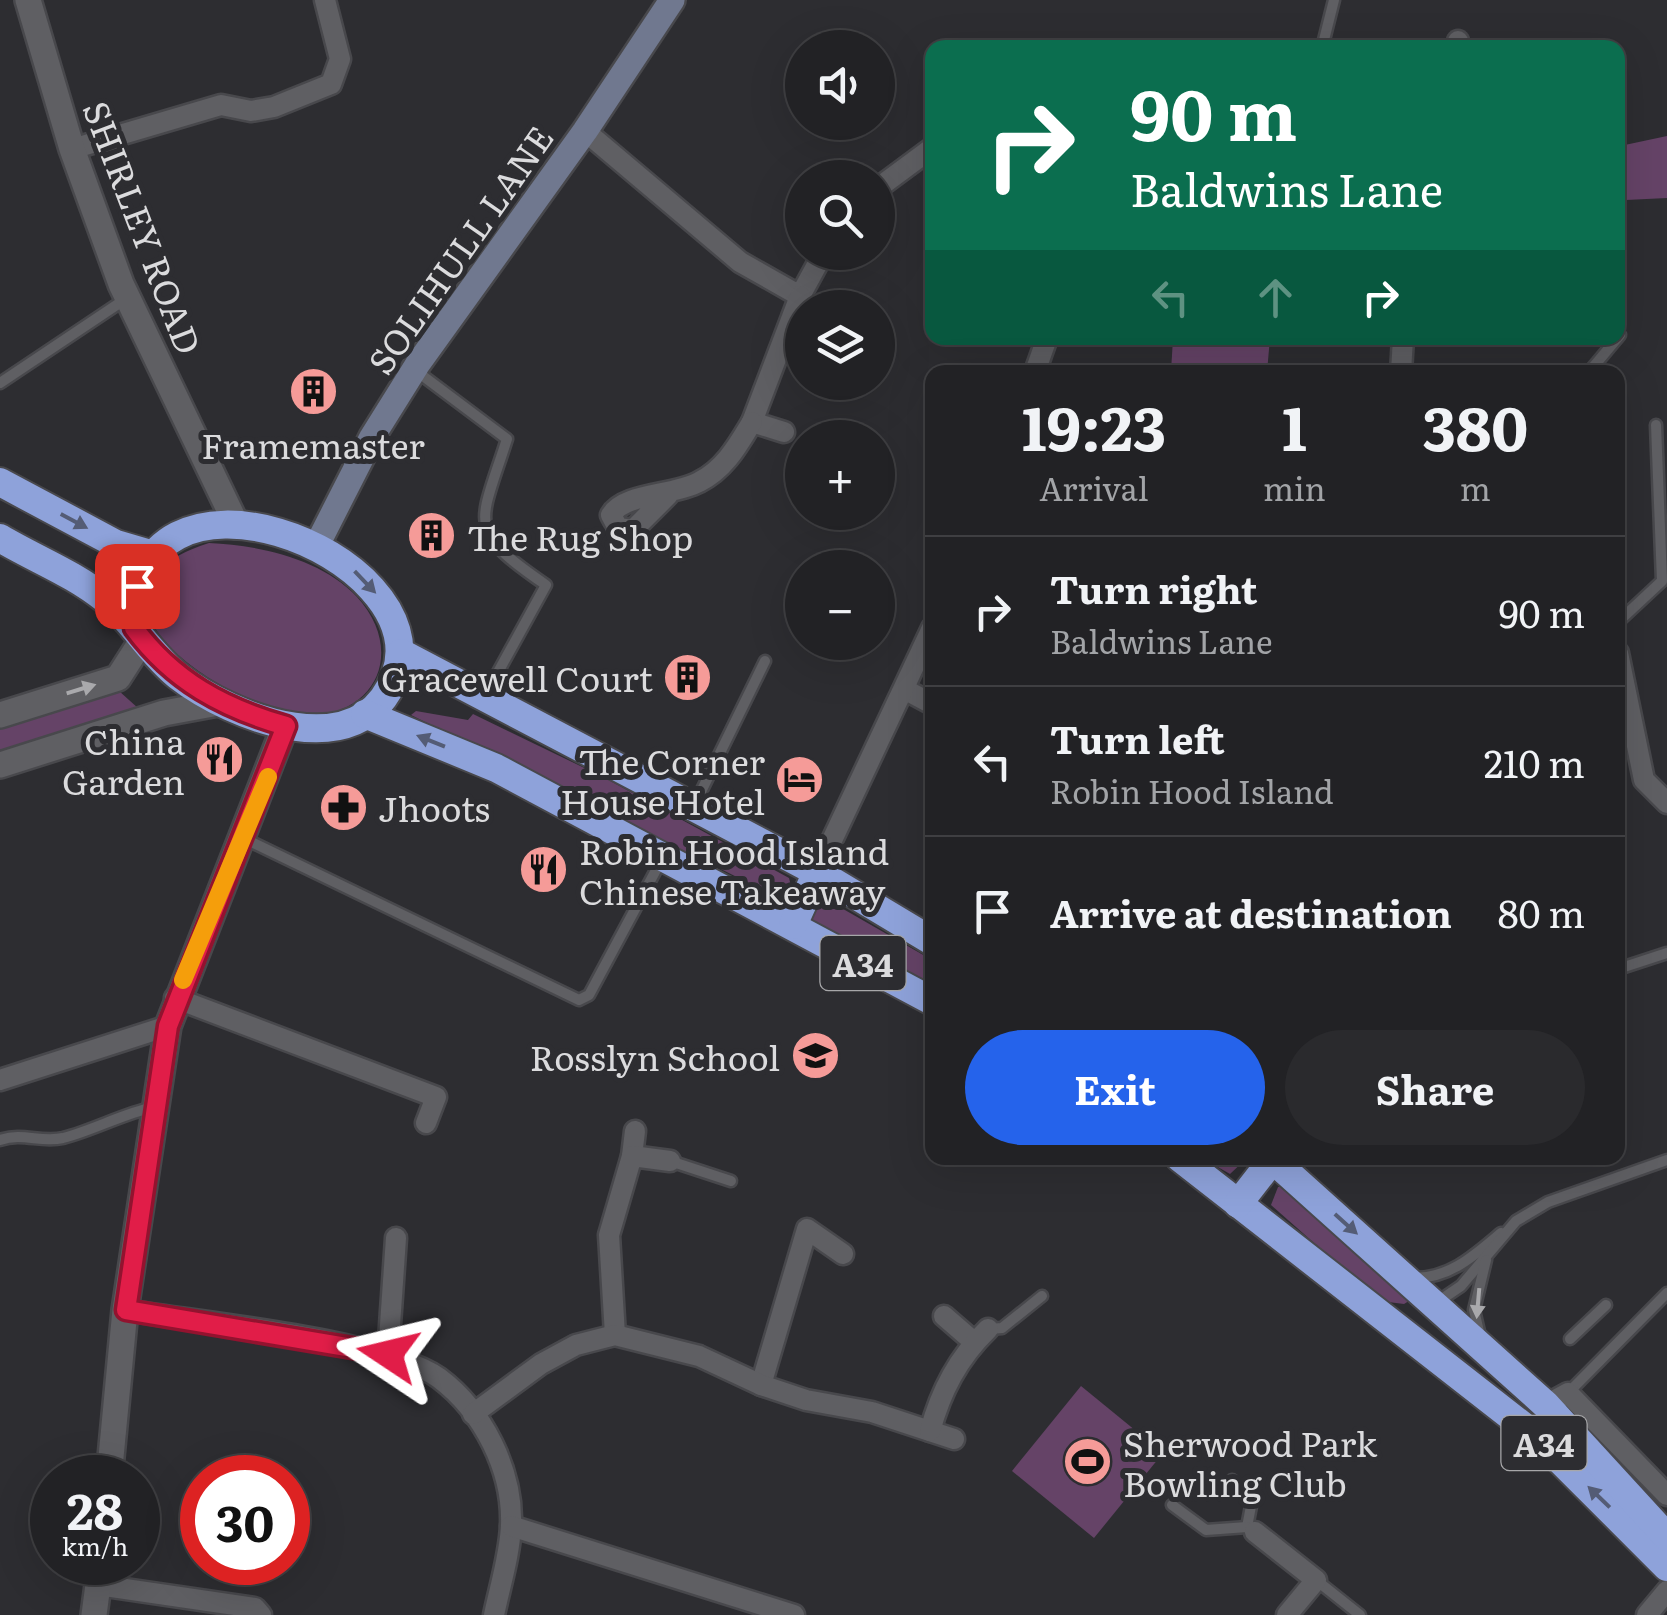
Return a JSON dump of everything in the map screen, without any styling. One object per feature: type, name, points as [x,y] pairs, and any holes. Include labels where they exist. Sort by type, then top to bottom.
[{"type":"highway","points":[[0,482],[116,544],[150,554]]},
{"type":"highway","points":[[0,538],[81,581],[139,634],[175,674],[218,703],[286,726],[324,728],[365,714],[389,688],[400,653],[383,602],[368,582],[316,546],[282,532],[237,526],[182,532],[150,554],[139,576],[139,634]]},
{"type":"highway","name":"A34","points":[[400,653],[817,872],[925,937]]},
{"type":"highway","name":"A34","points":[[365,714],[496,768],[925,997]]},
{"type":"highway","points":[[794,925],[817,872]]},
{"type":"highway","name":"A34","points":[[1189,1165],[1238,1204],[1422,1317],[1483,1348],[1557,1399],[1667,1537]]},
{"type":"highway","points":[[1238,1204],[1268,1165]]},
{"type":"highway","name":"A34","points":[[1281,1165],[1406,1278],[1422,1317],[1497,1385],[1536,1436],[1667,1567]]},
{"type":"main road","name":"SOLIHULL LANE","points":[[316,546],[372,437],[414,370],[584,132],[672,0]]},
{"type":"street","name":"SHIRLEY ROAD","points":[[28,0],[72,149],[127,298],[237,526]]},
{"type":"street","points":[[72,149],[222,104],[251,111],[274,106],[331,84],[340,59],[325,0]]},
{"type":"street","points":[[584,132],[740,262],[789,290]]},
{"type":"street","points":[[895,175],[925,153]]},
{"type":"street","points":[[668,495],[703,480],[731,457],[752,422],[785,335]]},
{"type":"street","points":[[752,422],[784,432]]},
{"type":"street","points":[[0,714],[118,678],[139,634]]},
{"type":"street","points":[[817,872],[925,643]]},
{"type":"street","points":[[1625,687],[1644,780],[1667,802]]},
{"type":"street","points":[[904,689],[925,700]]},
{"type":"street","points":[[0,765],[164,714],[218,703]]},
{"type":"street","points":[[111,1455],[126,1310],[168,1026],[286,726]]},
{"type":"street","points":[[176,998],[436,1098],[426,1123]]},
{"type":"street","points":[[0,1080],[168,1026]]},
{"type":"street","points":[[614,1335],[609,1235],[636,1130]]},
{"type":"street","points":[[632,1156],[670,1161]]},
{"type":"street","points":[[761,1386],[810,1219],[843,1254]]},
{"type":"street","points":[[388,1354],[396,1238]]},
{"type":"street","points":[[126,1310],[388,1354],[438,1377],[473,1414],[500,1460],[511,1526],[494,1615]]},
{"type":"street","points":[[930,1431],[939,1400],[981,1335],[944,1316]]},
{"type":"street","points":[[473,1414],[541,1364],[576,1345],[614,1335],[699,1356],[761,1386],[806,1400],[872,1412],[954,1439]]},
{"type":"street","points":[[1557,1399],[1667,1495]]},
{"type":"street","points":[[511,1526],[794,1615]]},
{"type":"street","points":[[1251,1530],[1316,1580],[1287,1615]]},
{"type":"street","points":[[94,1615],[98,1585]]},
{"type":"street","points":[[149,1585],[255,1608],[261,1615]]},
{"type":"street","points":[[1647,1615],[1667,1591]]},
{"type":"lane","points":[[1324,40],[1334,0]]},
{"type":"lane","points":[[0,384],[127,298]]},
{"type":"lane","points":[[1595,365],[1612,345]]},
{"type":"lane","points":[[414,370],[507,439],[485,508],[485,528],[498,552],[546,585],[483,699]]},
{"type":"lane","points":[[1625,615],[1662,581],[1656,424]]},
{"type":"lane","points":[[693,807],[765,661]]},
{"type":"lane","points":[[241,838],[579,1000],[589,995],[664,856]]},
{"type":"lane","points":[[1625,967],[1667,953]]},
{"type":"lane","points":[[0,1140],[18,1133],[58,1139],[121,1114],[155,1107]]},
{"type":"lane","points":[[1406,1278],[1433,1278],[1468,1261],[1516,1221],[1548,1202],[1667,1160]]},
{"type":"lane","points":[[670,1161],[731,1181]]},
{"type":"lane","points":[[1422,1317],[1486,1260],[1516,1221]]},
{"type":"lane","points":[[1483,1348],[1474,1310],[1486,1260]]},
{"type":"lane","points":[[1557,1399],[1667,1293]]},
{"type":"lane","points":[[981,1335],[1002,1328],[1042,1296]]},
{"type":"lane","points":[[1570,1339],[1606,1306]]},
{"type":"lane","points":[[1172,1505],[1206,1530],[1251,1530],[1252,1501],[1232,1480]]},
{"type":"lane","points":[[1316,1580],[1360,1615]]},
{"type":"shaded area","points":[[1667,136],[1667,198],[1626,200],[1625,145]]},
{"type":"shaded area","points":[[1173,345],[1269,345],[1268,365],[1171,365]]},
{"type":"shaded area","points":[[209,543],[288,556],[343,584],[371,616],[379,636],[378,673],[369,689],[336,712],[303,716],[243,696],[182,658],[159,634],[147,609],[149,585],[168,562]]},
{"type":"shaded area","points":[[119,691],[139,709],[0,754],[0,729]]},
{"type":"shaded area","points":[[416,711],[468,720],[473,714],[603,777],[789,878],[791,886],[777,897],[411,715]]},
{"type":"shaded area","points":[[824,898],[925,956],[925,989],[813,921],[813,907]]},
{"type":"shaded area","points":[[1214,1165],[1240,1165],[1230,1174]]},
{"type":"shaded area","points":[[1286,1186],[1412,1299],[1404,1304],[1380,1301],[1271,1205],[1278,1187]]},
{"type":"shaded area","name":"Sherwood Park Bowling Club","points":[[1081,1386],[1163,1453],[1094,1538],[1012,1471]]},
{"type":"slow traffic","points":[[183,980],[268,777]]},
{"type":"place","name":"Framemaster","points":[[313,392]]},
{"type":"place","name":"The Rug Shop","points":[[432,536]]},
{"type":"place","name":"Gracewell Court","points":[[688,677]]},
{"type":"place","name":"China Garden","points":[[220,760]]},
{"type":"place","name":"The Corner House Hotel","points":[[800,780]]},
{"type":"place","name":"Jhoots","points":[[343,807]]},
{"type":"place","name":"Robin Hood Island Chinese Takeaway","points":[[544,870]]},
{"type":"place","name":"Rosslyn School","points":[[815,1056]]},
{"type":"place","name":"Sherwood Park Bowling Club","points":[[1088,1462]]},
{"type":"route","points":[[137,586],[134,628],[175,674],[218,703],[286,726],[168,1026],[126,1310],[388,1354]]}]
